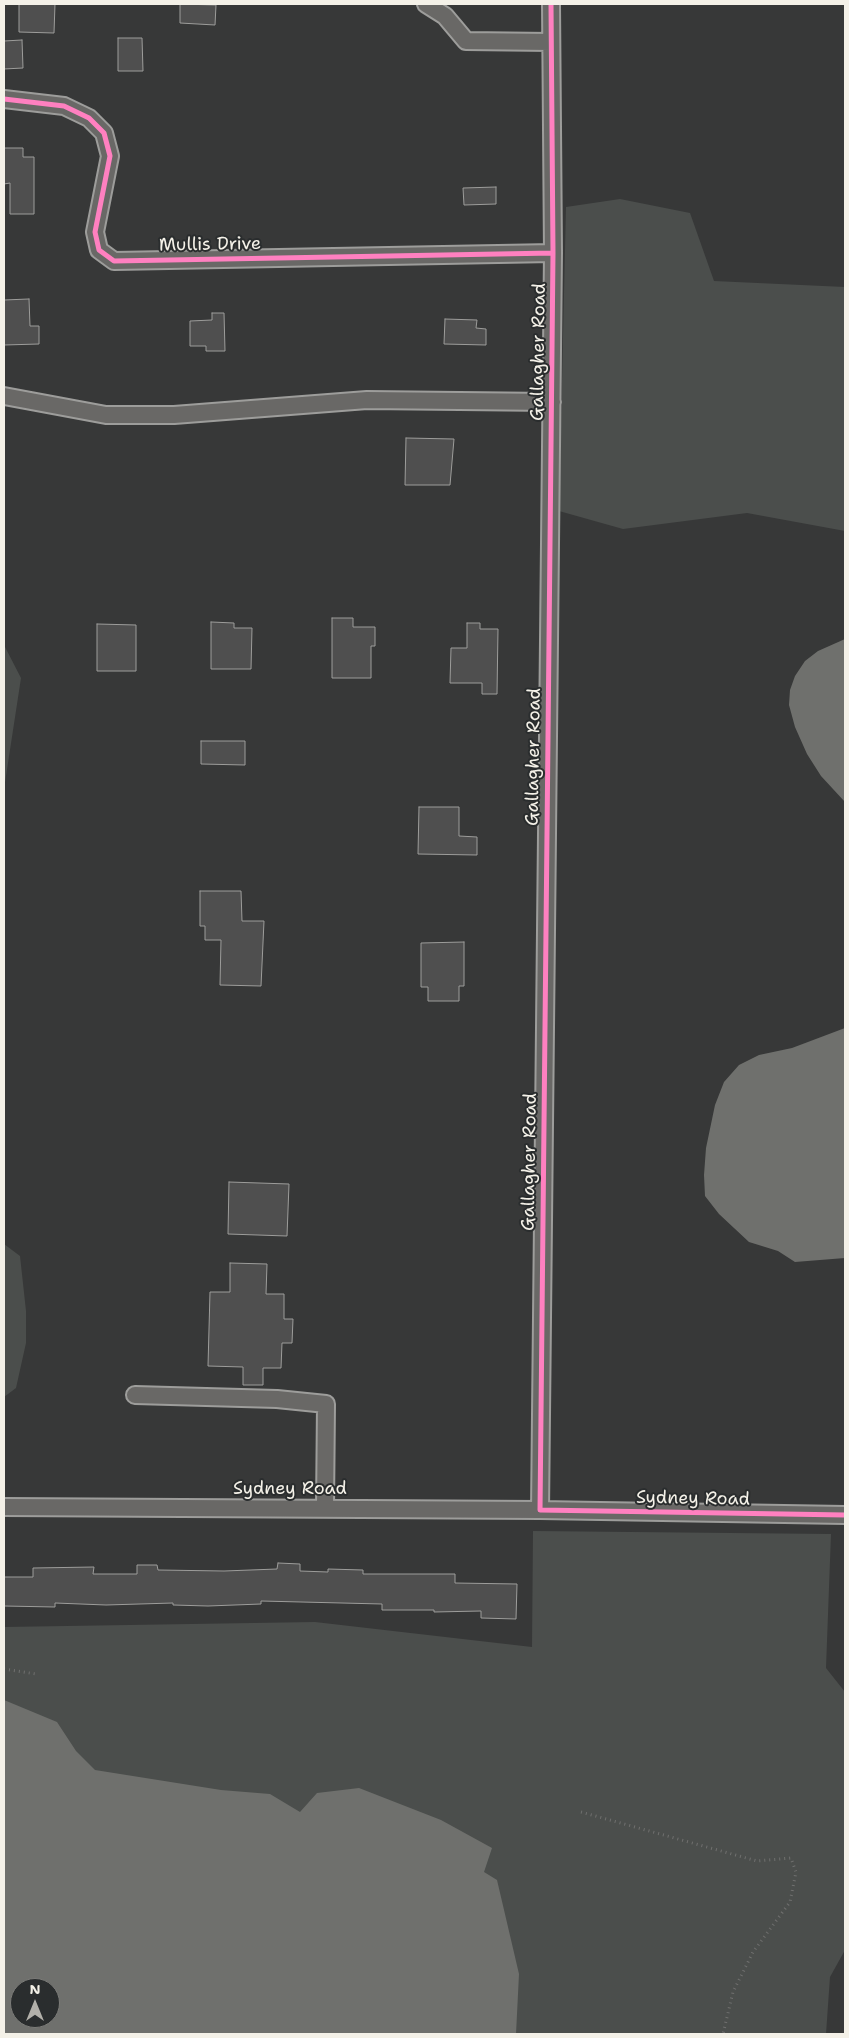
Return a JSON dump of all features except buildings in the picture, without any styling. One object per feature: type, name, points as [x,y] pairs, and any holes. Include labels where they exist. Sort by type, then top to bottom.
[{"type":"street","points":[[426,4],[445,16],[466,41],[552,42]]},
{"type":"street","name":"Gallagher Road","points":[[540,1510],[552,402],[551,4]]},
{"type":"street","name":"Mullis Drive","points":[[4,99],[64,106],[89,118],[104,133],[110,156],[95,232],[99,250],[114,261],[553,253]]},
{"type":"street","points":[[4,396],[106,415],[174,415],[367,400],[552,402]]},
{"type":"street","points":[[135,1395],[277,1399],[326,1404],[325,1509]]},
{"type":"street","name":"Sydney Road","points":[[4,1507],[540,1510],[845,1515]]},
{"type":"path","points":[[4,1670],[36,1674]]},
{"type":"path","points":[[581,1812],[757,1861],[791,1858],[796,1872],[790,1902],[754,1952],[733,1992],[723,2034]]},
{"type":"shaded area","points":[[620,199],[690,213],[714,281],[845,287],[845,531],[747,513],[623,529],[559,511],[566,207]]},
{"type":"shaded area","points":[[845,639],[845,802],[821,776],[807,754],[795,727],[789,705],[790,690],[795,676],[805,661],[818,651]]},
{"type":"shaded area","points":[[4,645],[21,678],[4,789]]},
{"type":"shaded area","points":[[845,1028],[845,1258],[795,1262],[778,1251],[749,1242],[719,1214],[705,1196],[706,1148],[715,1105],[724,1082],[739,1065],[759,1055],[792,1048]]},
{"type":"shaded area","points":[[4,1244],[20,1256],[26,1311],[26,1343],[16,1388],[4,1397]]},
{"type":"shaded area","points":[[533,1531],[831,1534],[826,1668],[845,1692],[845,1950],[830,1977],[826,2034],[4,2034],[4,1627],[315,1622],[532,1647]]},
{"type":"shaded area","points":[[4,1700],[57,1722],[76,1751],[95,1770],[221,1790],[270,1794],[300,1812],[317,1793],[359,1788],[441,1820],[492,1848],[484,1872],[497,1880],[519,1974],[516,2034],[4,2034]]},
{"type":"cycle path","points":[[551,4],[553,253],[540,1510],[845,1515]]},
{"type":"cycle path","points":[[4,99],[64,106],[89,118],[104,133],[110,156],[95,232],[99,250],[114,261],[553,253]]}]
